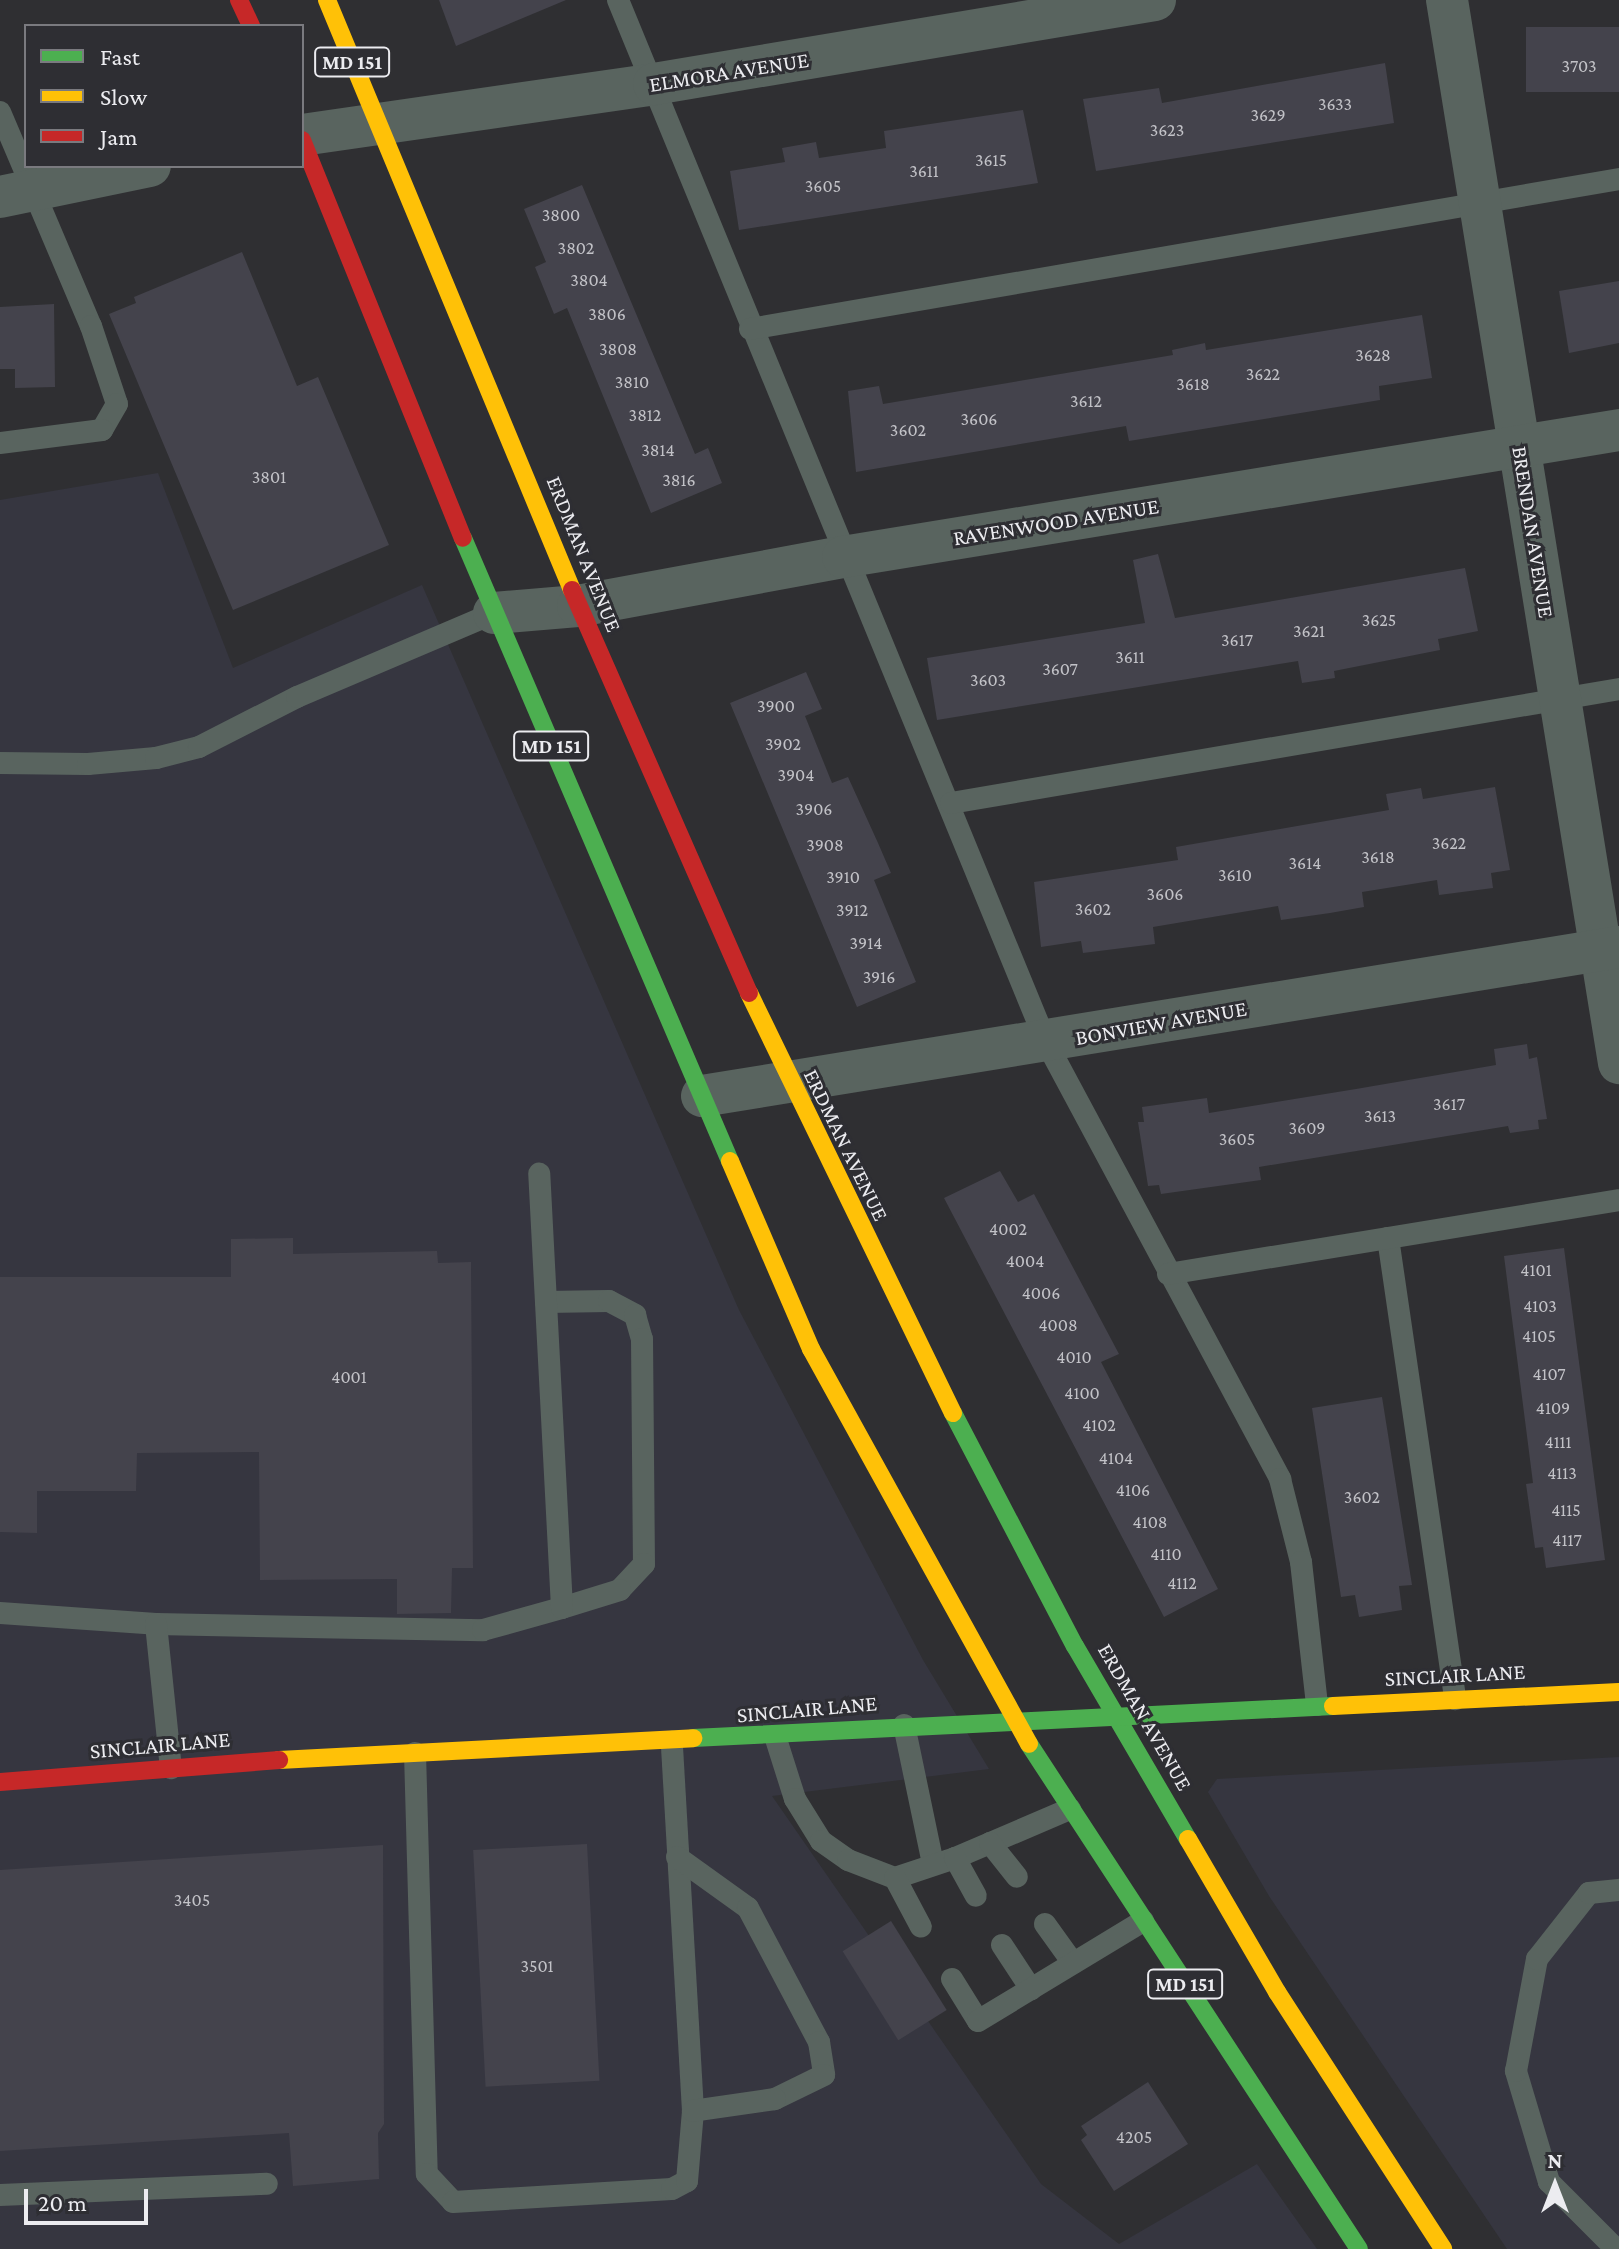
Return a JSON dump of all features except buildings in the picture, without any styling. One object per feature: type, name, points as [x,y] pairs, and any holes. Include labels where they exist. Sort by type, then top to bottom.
[{"type":"main road","points":[[239,0],[250,24]]},
{"type":"main road","name":"ERDMAN AVENUE","points":[[327,0],[578,606],[788,1080],[1026,1560],[1277,1992],[1443,2249]]},
{"type":"main road","name":"MD 151","points":[[304,142],[494,613],[811,1349],[1012,1718],[1359,2249]]},
{"type":"main road","name":"SINCLAIR LANE","points":[[0,1782],[171,1768],[775,1736],[1012,1718],[1619,1692]]},
{"type":"street","name":"ELMORA AVENUE","points":[[304,137],[654,84],[1155,0]]},
{"type":"street","name":"BRENDAN AVENUE","points":[[1447,0],[1560,699],[1609,949],[1619,1063]]},
{"type":"street","points":[[15,195],[141,168]]},
{"type":"street","name":"RAVENWOOD AVENUE","points":[[494,613],[578,606],[843,557],[1619,430]]},
{"type":"street","name":"BONVIEW AVENUE","points":[[702,1096],[1609,949]]},
{"type":"lane","points":[[618,0],[843,557],[951,803],[1046,1042],[1280,1479],[1301,1562],[1317,1705]]},
{"type":"lane","points":[[0,112],[15,195],[91,326],[117,404],[102,430],[0,443]]},
{"type":"lane","points":[[750,329],[1480,200],[1619,179]]},
{"type":"lane","points":[[0,763],[88,764],[156,758],[199,747],[297,697],[494,613]]},
{"type":"lane","points":[[951,803],[1619,689]]},
{"type":"lane","points":[[539,1174],[562,1608]]},
{"type":"lane","points":[[1168,1274],[1619,1200]]},
{"type":"lane","points":[[1388,1238],[1455,1699]]},
{"type":"lane","points":[[0,1613],[156,1624],[483,1630],[620,1590],[644,1564],[642,1339],[635,1315],[609,1301],[546,1302]]},
{"type":"lane","points":[[156,1624],[171,1768]]},
{"type":"lane","points":[[904,1725],[933,1864]]},
{"type":"lane","points":[[775,1736],[795,1799],[821,1841],[848,1860],[895,1878],[921,1927]]},
{"type":"lane","points":[[415,1753],[427,2174],[438,2192],[453,2202],[672,2189],[687,2181],[691,2166],[693,2111],[672,1742]]},
{"type":"lane","points":[[895,1878],[955,1858],[1070,1809]]},
{"type":"lane","points":[[990,1843],[1017,1877]]},
{"type":"lane","points":[[677,1857],[748,1908],[819,2042],[824,2075],[775,2099],[693,2111]]},
{"type":"lane","points":[[955,1858],[976,1896]]},
{"type":"lane","points":[[1616,2249],[1549,2182],[1516,2071],[1537,1959],[1589,1893],[1619,1890]]},
{"type":"lane","points":[[952,1979],[978,2021],[1143,1921]]},
{"type":"lane","points":[[1045,1924],[1073,1963]]},
{"type":"lane","points":[[1002,1945],[1031,1989]]},
{"type":"lane","points":[[0,2195],[267,2184]]},
{"type":"shaded area","points":[[158,473],[233,668],[422,585],[739,1310],[923,1660],[989,1769],[772,1796],[1041,2184],[1119,2244],[1257,2164],[1317,2249],[0,2249],[0,500]]},
{"type":"shaded area","points":[[1619,1757],[1619,2249],[1507,2249],[1269,1896],[1208,1792],[1217,1779]]},
{"type":"traffic: fast","points":[[463,538],[730,1161]]},
{"type":"traffic: fast","points":[[953,1413],[1075,1646],[1188,1839]]},
{"type":"traffic: fast","points":[[693,1738],[1333,1706]]},
{"type":"traffic: fast","points":[[1029,1744],[1359,2249]]},
{"type":"traffic: slow","points":[[327,0],[572,590]]},
{"type":"traffic: slow","points":[[749,993],[953,1413]]},
{"type":"traffic: slow","points":[[730,1161],[811,1349],[1029,1744]]},
{"type":"traffic: slow","points":[[1333,1706],[1619,1692]]},
{"type":"traffic: slow","points":[[279,1760],[693,1738]]},
{"type":"traffic: slow","points":[[1188,1839],[1277,1992],[1443,2249]]},
{"type":"traffic: jam","points":[[239,0],[250,24]]},
{"type":"traffic: jam","points":[[304,145],[463,538]]},
{"type":"traffic: jam","points":[[572,590],[749,993]]},
{"type":"traffic: jam","points":[[0,1782],[279,1760]]}]
